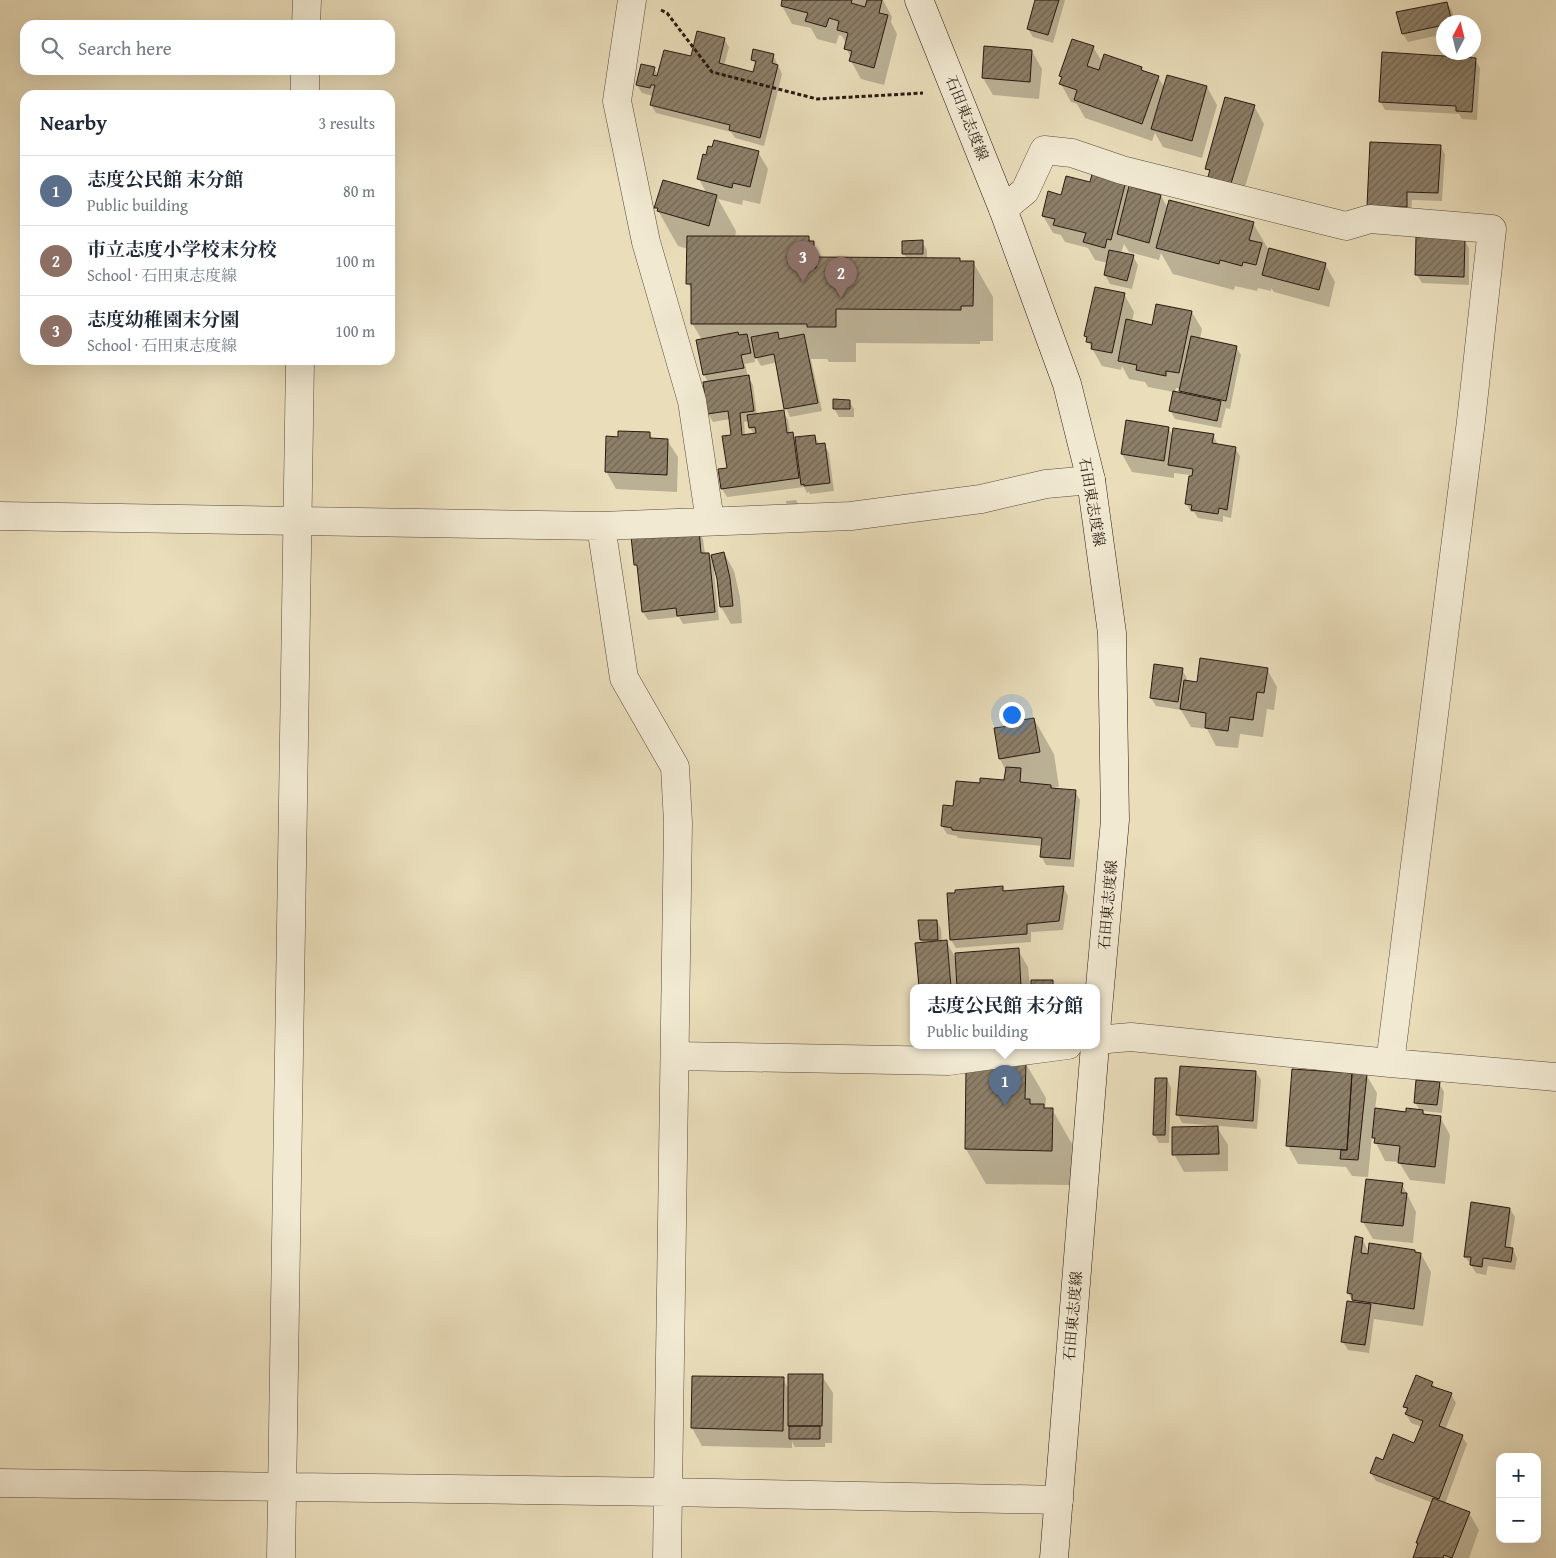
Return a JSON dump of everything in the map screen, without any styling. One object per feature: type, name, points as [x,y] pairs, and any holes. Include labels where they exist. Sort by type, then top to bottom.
[{"type":"street","points":[[306,20],[307,0]]},
{"type":"street","points":[[632,0],[618,101],[646,242],[692,401],[710,521]]},
{"type":"street","name":"石田東志度線","points":[[919,0],[1003,209],[1067,384],[1091,480],[1112,633],[1115,820],[1100,987]]},
{"type":"street","points":[[305,75],[305,90]]},
{"type":"street","points":[[1003,209],[1026,191],[1044,150],[1072,153],[1122,170],[1346,226],[1370,220],[1492,229],[1471,421],[1390,1063]]},
{"type":"street","points":[[281,1558],[300,365]]},
{"type":"street","points":[[0,516],[601,526],[851,516],[981,498],[1046,484],[1091,480]]},
{"type":"street","points":[[601,526],[624,678],[675,767],[678,823],[667,1558]]},
{"type":"street","points":[[1100,1040],[1132,1037],[1390,1063],[1556,1077]]},
{"type":"street","points":[[675,1056],[949,1061],[1038,1049]]},
{"type":"street","name":"石田東志度線","points":[[1054,1558],[1095,1049]]},
{"type":"street","points":[[0,1483],[668,1492],[1058,1500]]},
{"type":"path","points":[[658,10],[667,13],[712,72],[817,99],[956,91]]},
{"type":"building","points":[[782,0],[852,0],[851,3],[865,7],[867,0],[882,0],[879,13],[888,15],[874,68],[849,61],[852,51],[844,49],[848,33],[837,30],[839,21],[829,18],[826,27],[805,21],[808,13],[781,6]]},
{"type":"building","points":[[1035,0],[1059,0],[1048,35],[1027,29]]},
{"type":"building","points":[[1447,2],[1450,15],[1436,15],[1436,27],[1402,34],[1396,12]]},
{"type":"building","points":[[697,31],[725,38],[719,63],[753,72],[756,61],[751,60],[753,49],[774,54],[772,63],[778,65],[760,138],[729,130],[730,125],[650,105],[655,85],[651,85],[650,88],[636,85],[641,64],[655,67],[653,75],[657,76],[664,50],[691,56]]},
{"type":"building","points":[[1072,39],[1094,46],[1087,66],[1099,70],[1104,54],[1142,67],[1141,70],[1159,76],[1142,124],[1074,100],[1077,90],[1059,84],[1062,77],[1059,76]]},
{"type":"building","points":[[984,46],[1032,50],[1030,82],[982,78]]},
{"type":"building","points":[[1382,52],[1436,55],[1436,60],[1476,60],[1472,112],[1456,111],[1456,106],[1379,102]]},
{"type":"building","points":[[1167,75],[1207,86],[1192,141],[1151,129]]},
{"type":"building","points":[[1225,97],[1255,105],[1229,190],[1206,183],[1210,170],[1205,169]]},
{"type":"building","points":[[714,140],[759,151],[750,187],[733,183],[732,188],[697,179],[703,154],[706,155],[708,146],[712,147]]},
{"type":"building","points":[[1370,142],[1441,145],[1438,193],[1407,192],[1407,207],[1367,206]]},
{"type":"building","points":[[1093,170],[1126,181],[1111,240],[1107,239],[1105,248],[1083,242],[1086,233],[1053,225],[1055,219],[1042,216],[1048,191],[1061,195],[1066,176],[1090,182]]},
{"type":"building","points":[[663,180],[717,195],[709,226],[657,211],[658,208],[654,208]]},
{"type":"building","points":[[1129,186],[1161,195],[1149,243],[1117,234]]},
{"type":"building","points":[[1169,200],[1254,222],[1249,240],[1262,243],[1256,265],[1243,262],[1242,266],[1220,260],[1219,264],[1156,248]]},
{"type":"building","points":[[687,236],[809,236],[809,241],[814,241],[814,268],[816,268],[816,257],[960,258],[960,261],[974,261],[973,306],[961,306],[961,310],[836,309],[836,327],[807,327],[807,324],[691,324],[691,284],[686,284]]},
{"type":"building","points":[[1416,237],[1465,238],[1464,277],[1415,275]]},
{"type":"building","points":[[923,240],[923,254],[902,254],[902,241]]},
{"type":"building","points":[[1269,248],[1326,263],[1319,290],[1262,275]]},
{"type":"building","points":[[1109,250],[1134,255],[1127,281],[1104,275]]},
{"type":"building","points":[[1095,287],[1125,293],[1112,353],[1091,349],[1092,343],[1086,342],[1087,337],[1084,336]]},
{"type":"building","points":[[1156,304],[1192,311],[1179,373],[1166,371],[1166,376],[1136,370],[1137,365],[1118,361],[1126,319],[1152,325]]},
{"type":"building","points":[[738,332],[739,335],[747,334],[751,353],[741,355],[744,368],[703,375],[696,340]]},
{"type":"building","points":[[778,332],[779,339],[804,334],[818,403],[784,409],[774,354],[755,358],[751,337]]},
{"type":"building","points":[[1191,336],[1237,346],[1226,401],[1179,391]]},
{"type":"building","points":[[749,375],[754,411],[740,413],[742,435],[756,433],[755,427],[749,428],[747,415],[784,410],[787,433],[793,432],[799,478],[721,489],[718,469],[727,468],[722,436],[731,435],[728,411],[707,414],[703,382]]},
{"type":"building","points":[[1173,391],[1221,401],[1217,421],[1169,411]]},
{"type":"building","points":[[833,399],[850,400],[850,409],[833,409]]},
{"type":"building","points":[[1126,420],[1169,427],[1164,461],[1121,454]]},
{"type":"building","points":[[1173,428],[1214,434],[1212,443],[1236,447],[1227,510],[1219,508],[1218,514],[1191,510],[1192,505],[1185,504],[1189,476],[1192,476],[1193,469],[1168,465]]},
{"type":"building","points":[[618,431],[650,432],[650,438],[668,439],[667,475],[605,472],[606,436],[618,437]]},
{"type":"building","points":[[815,435],[816,444],[825,443],[830,483],[804,486],[804,484],[801,485],[795,437]]},
{"type":"building","points":[[699,529],[701,553],[709,553],[715,612],[677,616],[676,608],[642,612],[637,565],[634,565],[631,536]]},
{"type":"building","points":[[724,552],[730,578],[733,606],[720,607],[717,579],[711,555]]},
{"type":"building","points":[[1200,658],[1268,668],[1264,693],[1257,692],[1253,720],[1230,717],[1228,731],[1205,728],[1206,713],[1180,709],[1184,680],[1197,682]]},
{"type":"building","points":[[1154,664],[1183,668],[1178,702],[1150,698]]},
{"type":"building","points":[[1034,718],[1040,752],[999,759],[994,728],[1016,725],[1015,721]]},
{"type":"building","points":[[1006,767],[1021,768],[1020,782],[1051,785],[1051,788],[1076,790],[1070,859],[1040,857],[1042,838],[952,830],[952,828],[941,826],[943,805],[953,806],[956,781],[980,783],[980,778],[1004,780]]},
{"type":"building","points":[[1003,886],[1003,891],[1064,886],[1059,921],[1027,924],[1027,934],[950,940],[947,893],[955,893],[955,890]]},
{"type":"building","points":[[918,920],[937,920],[938,940],[920,940]]},
{"type":"building","points":[[947,940],[951,984],[919,984],[915,943]]},
{"type":"building","points":[[1019,948],[1021,984],[957,984],[955,953]]},
{"type":"building","points":[[1031,980],[1053,980],[1053,984],[1031,984]]},
{"type":"building","points":[[1007,1062],[1026,1062],[1025,1099],[1030,1099],[1030,1104],[1044,1104],[1044,1108],[1053,1108],[1052,1151],[965,1149],[966,1068],[1007,1068]]},
{"type":"building","points":[[1180,1066],[1256,1071],[1253,1121],[1176,1115]]},
{"type":"building","points":[[1292,1069],[1352,1073],[1347,1150],[1286,1146]]},
{"type":"building","points":[[1352,1073],[1367,1074],[1358,1160],[1340,1159],[1341,1150],[1347,1150]]},
{"type":"building","points":[[1155,1078],[1167,1078],[1165,1135],[1153,1135]]},
{"type":"building","points":[[1416,1080],[1440,1082],[1437,1105],[1414,1103]]},
{"type":"building","points":[[1375,1108],[1406,1112],[1406,1108],[1423,1110],[1423,1114],[1441,1116],[1435,1167],[1398,1163],[1400,1146],[1374,1143],[1375,1138],[1372,1138]]},
{"type":"building","points":[[1218,1126],[1219,1154],[1172,1155],[1172,1127]]},
{"type":"building","points":[[1366,1179],[1403,1183],[1401,1193],[1407,1193],[1403,1226],[1361,1222]]},
{"type":"building","points":[[1471,1202],[1510,1208],[1505,1247],[1513,1248],[1511,1262],[1483,1258],[1482,1267],[1470,1265],[1471,1257],[1464,1257]]},
{"type":"building","points":[[1355,1236],[1363,1238],[1361,1253],[1368,1254],[1369,1243],[1415,1250],[1415,1252],[1421,1253],[1414,1309],[1352,1300],[1352,1294],[1347,1293]]},
{"type":"building","points":[[1347,1301],[1371,1304],[1365,1345],[1341,1342]]},
{"type":"building","points":[[788,1374],[823,1374],[822,1426],[788,1426]]},
{"type":"building","points":[[1416,1375],[1433,1382],[1431,1386],[1452,1393],[1439,1426],[1463,1435],[1439,1499],[1370,1473],[1376,1457],[1383,1460],[1393,1434],[1414,1443],[1423,1421],[1405,1414],[1408,1408],[1403,1407]]},
{"type":"building","points":[[692,1376],[784,1377],[783,1431],[691,1428]]},
{"type":"building","points":[[789,1426],[820,1426],[820,1439],[789,1439]]},
{"type":"building","points":[[1433,1498],[1470,1512],[1452,1558],[1444,1555],[1443,1558],[1413,1558],[1418,1543],[1416,1543]]},
{"type":"place","name":"志度幼稚園末分園","points":[[803,282]]},
{"type":"place","name":"市立志度小学校末分校","points":[[841,298]]},
{"type":"place","name":"志度公民館 末分館","points":[[1005,1106]]}]
